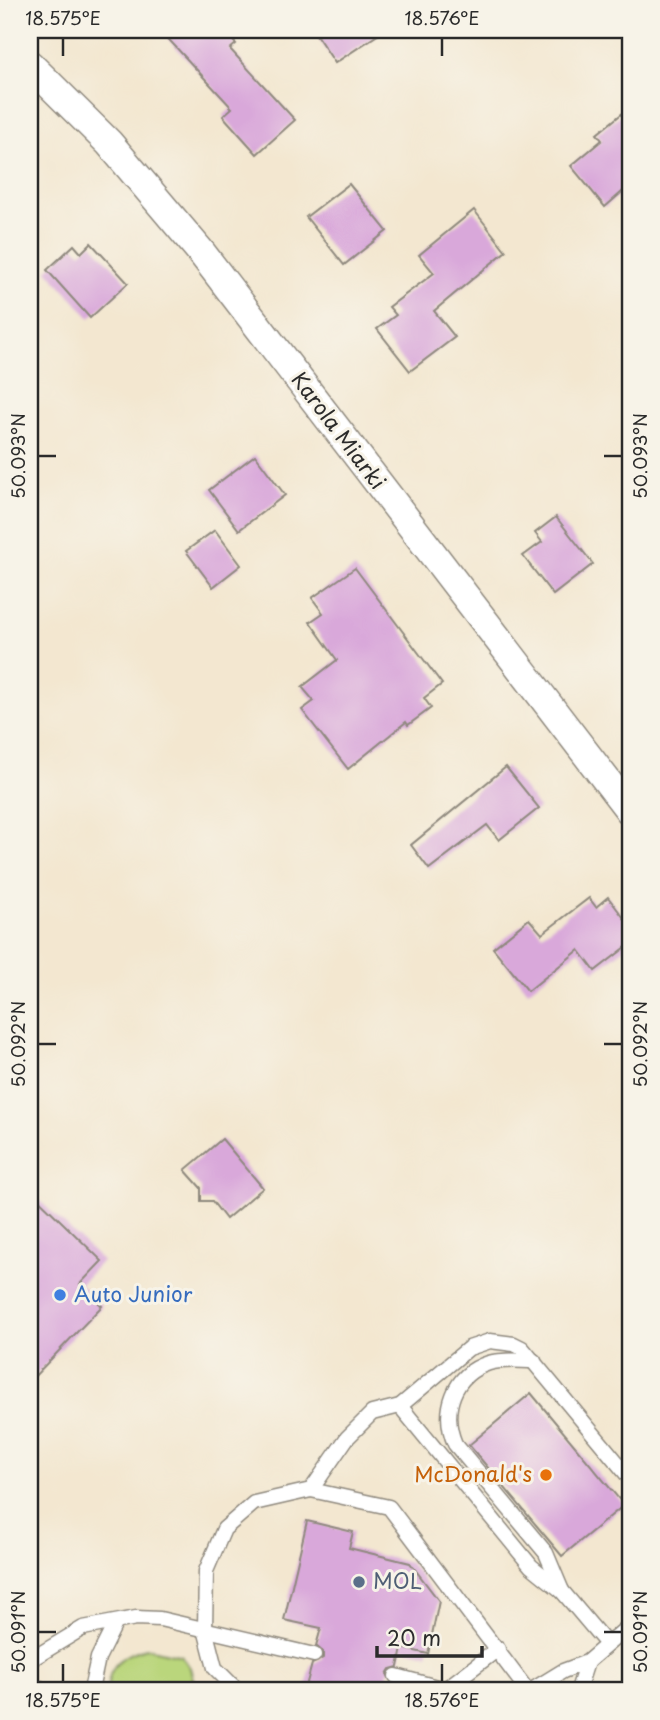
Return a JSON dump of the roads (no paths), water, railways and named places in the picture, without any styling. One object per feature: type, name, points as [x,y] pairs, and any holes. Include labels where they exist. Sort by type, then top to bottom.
[{"type":"street","name":"Karola Miarki","points":[[30,65],[109,143],[201,252],[630,811]]},
{"type":"lane","points":[[311,1490],[347,1438],[372,1413],[400,1406],[468,1348],[480,1343],[514,1343],[534,1361],[630,1478]]},
{"type":"lane","points":[[534,1361],[492,1362],[470,1374],[454,1390],[448,1423],[455,1444],[546,1553],[562,1591]]},
{"type":"lane","points":[[400,1406],[531,1566],[562,1591],[606,1643]]},
{"type":"lane","points":[[237,1690],[215,1668],[205,1629],[206,1571],[225,1529],[254,1503],[311,1490],[389,1507],[527,1690]]},
{"type":"lane","points":[[30,1660],[83,1628],[148,1619],[205,1629],[314,1655]]},
{"type":"lane","points":[[91,1690],[99,1658],[115,1624]]},
{"type":"lane","points":[[532,1690],[563,1671],[587,1662],[630,1625]]},
{"type":"lane","points":[[396,1676],[444,1690],[498,1649]]},
{"type":"lane","points":[[578,1690],[587,1662]]},
{"type":"place","name":"Auto Junior","points":[[60,1295]]},
{"type":"place","name":"McDonald's","points":[[546,1475]]},
{"type":"place","name":"MOL","points":[[359,1582]]}]
